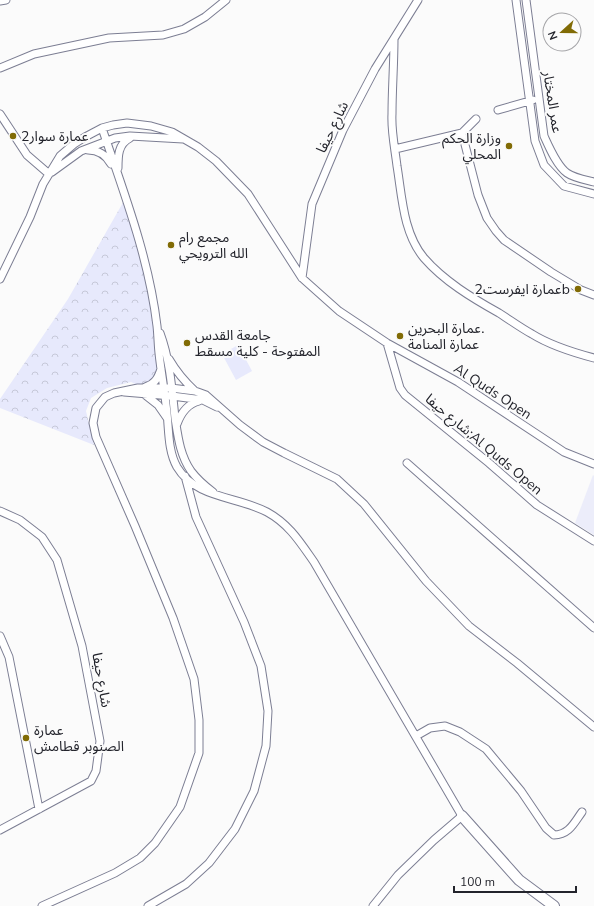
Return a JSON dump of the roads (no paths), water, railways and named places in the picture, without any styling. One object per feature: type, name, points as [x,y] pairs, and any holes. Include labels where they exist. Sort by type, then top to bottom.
[{"type":"street","points":[[0,1],[6,0]]},
{"type":"street","points":[[0,68],[34,54],[109,38],[163,35],[191,25],[205,17],[226,0]]},
{"type":"street","name":"شارع حيفا","points":[[302,278],[312,204],[343,130],[375,69],[418,0]]},
{"type":"street","points":[[516,0],[535,141],[544,165],[564,186],[594,194]]},
{"type":"street","name":"عمر المختار","points":[[526,0],[544,136],[554,156],[567,173],[580,179],[594,182]]},
{"type":"street","points":[[394,39],[392,116],[395,149],[403,209],[414,242],[423,257],[454,285],[533,335],[594,358]]},
{"type":"street","points":[[498,110],[530,102],[539,97]]},
{"type":"street","points":[[0,114],[27,155],[49,174]]},
{"type":"street","points":[[395,149],[462,133],[476,119]]},
{"type":"street","points":[[0,279],[49,174],[60,156],[74,144],[102,128],[127,123],[172,132],[198,147],[216,161],[248,194],[302,278]]},
{"type":"street","points":[[102,128],[140,245],[148,275],[158,327],[167,356],[176,371],[195,391],[206,395],[240,425],[263,442],[337,479],[364,504],[426,581],[469,626],[517,663],[594,727]]},
{"type":"street","points":[[462,133],[478,196],[487,218],[496,231],[504,240],[551,272],[582,290],[594,295]]},
{"type":"street","points":[[49,174],[80,151],[115,138],[133,136],[183,139]]},
{"type":"street","points":[[119,178],[118,158],[120,149],[124,141],[133,136]]},
{"type":"street","points":[[80,151],[97,150],[110,162],[119,178]]},
{"type":"street","name":"Al Quds Open","points":[[302,278],[338,311],[387,343],[458,382],[564,452],[594,464]]},
{"type":"street","points":[[158,327],[161,367],[179,444],[191,471],[202,483],[218,496]]},
{"type":"street","name":"شارع حيفا;Al Quds Open","points":[[387,343],[400,388],[406,395],[489,463],[537,505],[594,541]]},
{"type":"street","points":[[167,356],[168,420],[171,450],[177,467],[200,490],[218,496],[238,500],[266,512],[286,525],[314,562],[462,816],[519,880],[554,906]]},
{"type":"street","points":[[144,391],[159,377],[161,367]]},
{"type":"street","points":[[42,906],[115,873],[140,858],[155,843],[180,807],[199,753],[199,720],[194,679],[173,618],[96,437],[93,423],[96,408],[105,397],[138,388],[144,391],[158,405],[168,420]]},
{"type":"street","points":[[144,391],[195,391]]},
{"type":"street","points":[[168,392],[202,400],[230,415]]},
{"type":"street","points":[[176,426],[181,414],[186,408],[202,400]]},
{"type":"street","points":[[407,463],[594,628]]},
{"type":"street","points":[[148,906],[186,884],[209,863],[235,829],[254,791],[266,746],[268,711],[261,666],[244,622],[196,517],[185,476]]},
{"type":"street","name":"شارع حيفا","points":[[0,511],[20,520],[42,537],[57,560],[82,646],[100,741],[96,771],[91,781],[0,830]]},
{"type":"street","points":[[0,636],[9,657],[40,809]]},
{"type":"street","points":[[416,736],[430,728],[445,726],[460,732],[486,749],[521,791],[546,828],[554,835],[561,835],[569,830],[582,812]]},
{"type":"street","points":[[373,906],[398,875],[434,840],[462,816]]},
{"type":"place","name":"عمارة سوار2","points":[[13,136]]},
{"type":"place","name":"وزارة الحكم المحلي","points":[[509,146]]},
{"type":"place","name":"مجمع رام الله الترويحي","points":[[171,245]]},
{"type":"place","name":"عمارة ايفرست2b","points":[[578,289]]},
{"type":"place","name":"عمارة البحرين. عمارة المنامة","points":[[400,336]]},
{"type":"place","name":"جامعة القدس المفتوحة - كلية مسقط","points":[[187,343]]},
{"type":"place","name":"عمارة الصنوبر قطامش","points":[[26,738]]}]
